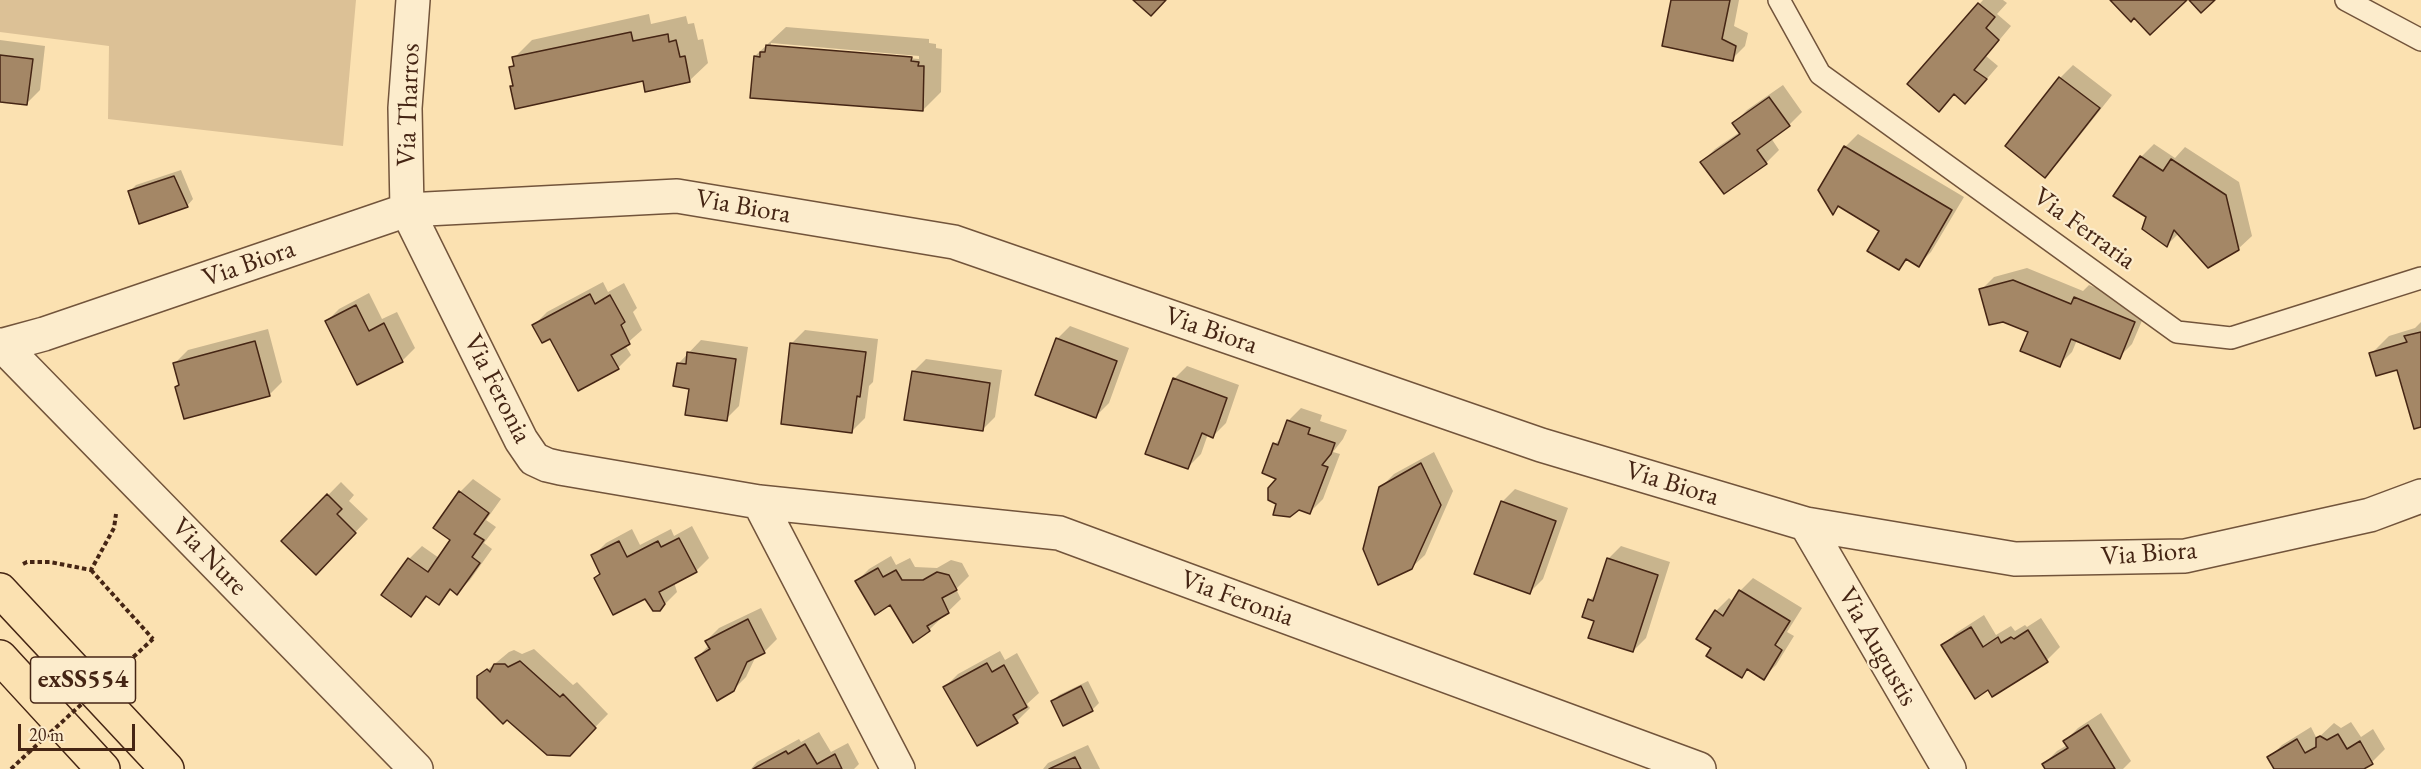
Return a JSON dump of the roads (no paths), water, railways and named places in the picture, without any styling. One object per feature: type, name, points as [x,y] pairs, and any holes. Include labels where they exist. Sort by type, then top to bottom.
[{"type":"main road","name":"exSS554","points":[[10,578],[167,769]]},
{"type":"main road","name":"exSS554","points":[[0,657],[103,769]]},
{"type":"street","name":"Via Tharros","points":[[407,210],[405,108],[413,0]]},
{"type":"street","name":"Via Biora","points":[[1,345],[44,334],[407,210],[677,196],[954,242],[1541,445],[1806,524],[2015,560],[2185,556],[2370,515],[2421,496]]},
{"type":"street","name":"Via Feronia","points":[[407,210],[521,440],[534,459],[547,465],[759,502],[1059,533],[1699,769]]},
{"type":"street","name":"Via Nure","points":[[1,345],[416,769]]},
{"type":"street","points":[[759,502],[898,769]]},
{"type":"street","name":"Via Augustis","points":[[1806,524],[1949,769]]},
{"type":"lane","name":"Via Ferraria","points":[[1779,0],[1820,74],[2177,332],[2231,338],[2421,278]]},
{"type":"lane","points":[[2346,0],[2421,40]]}]
